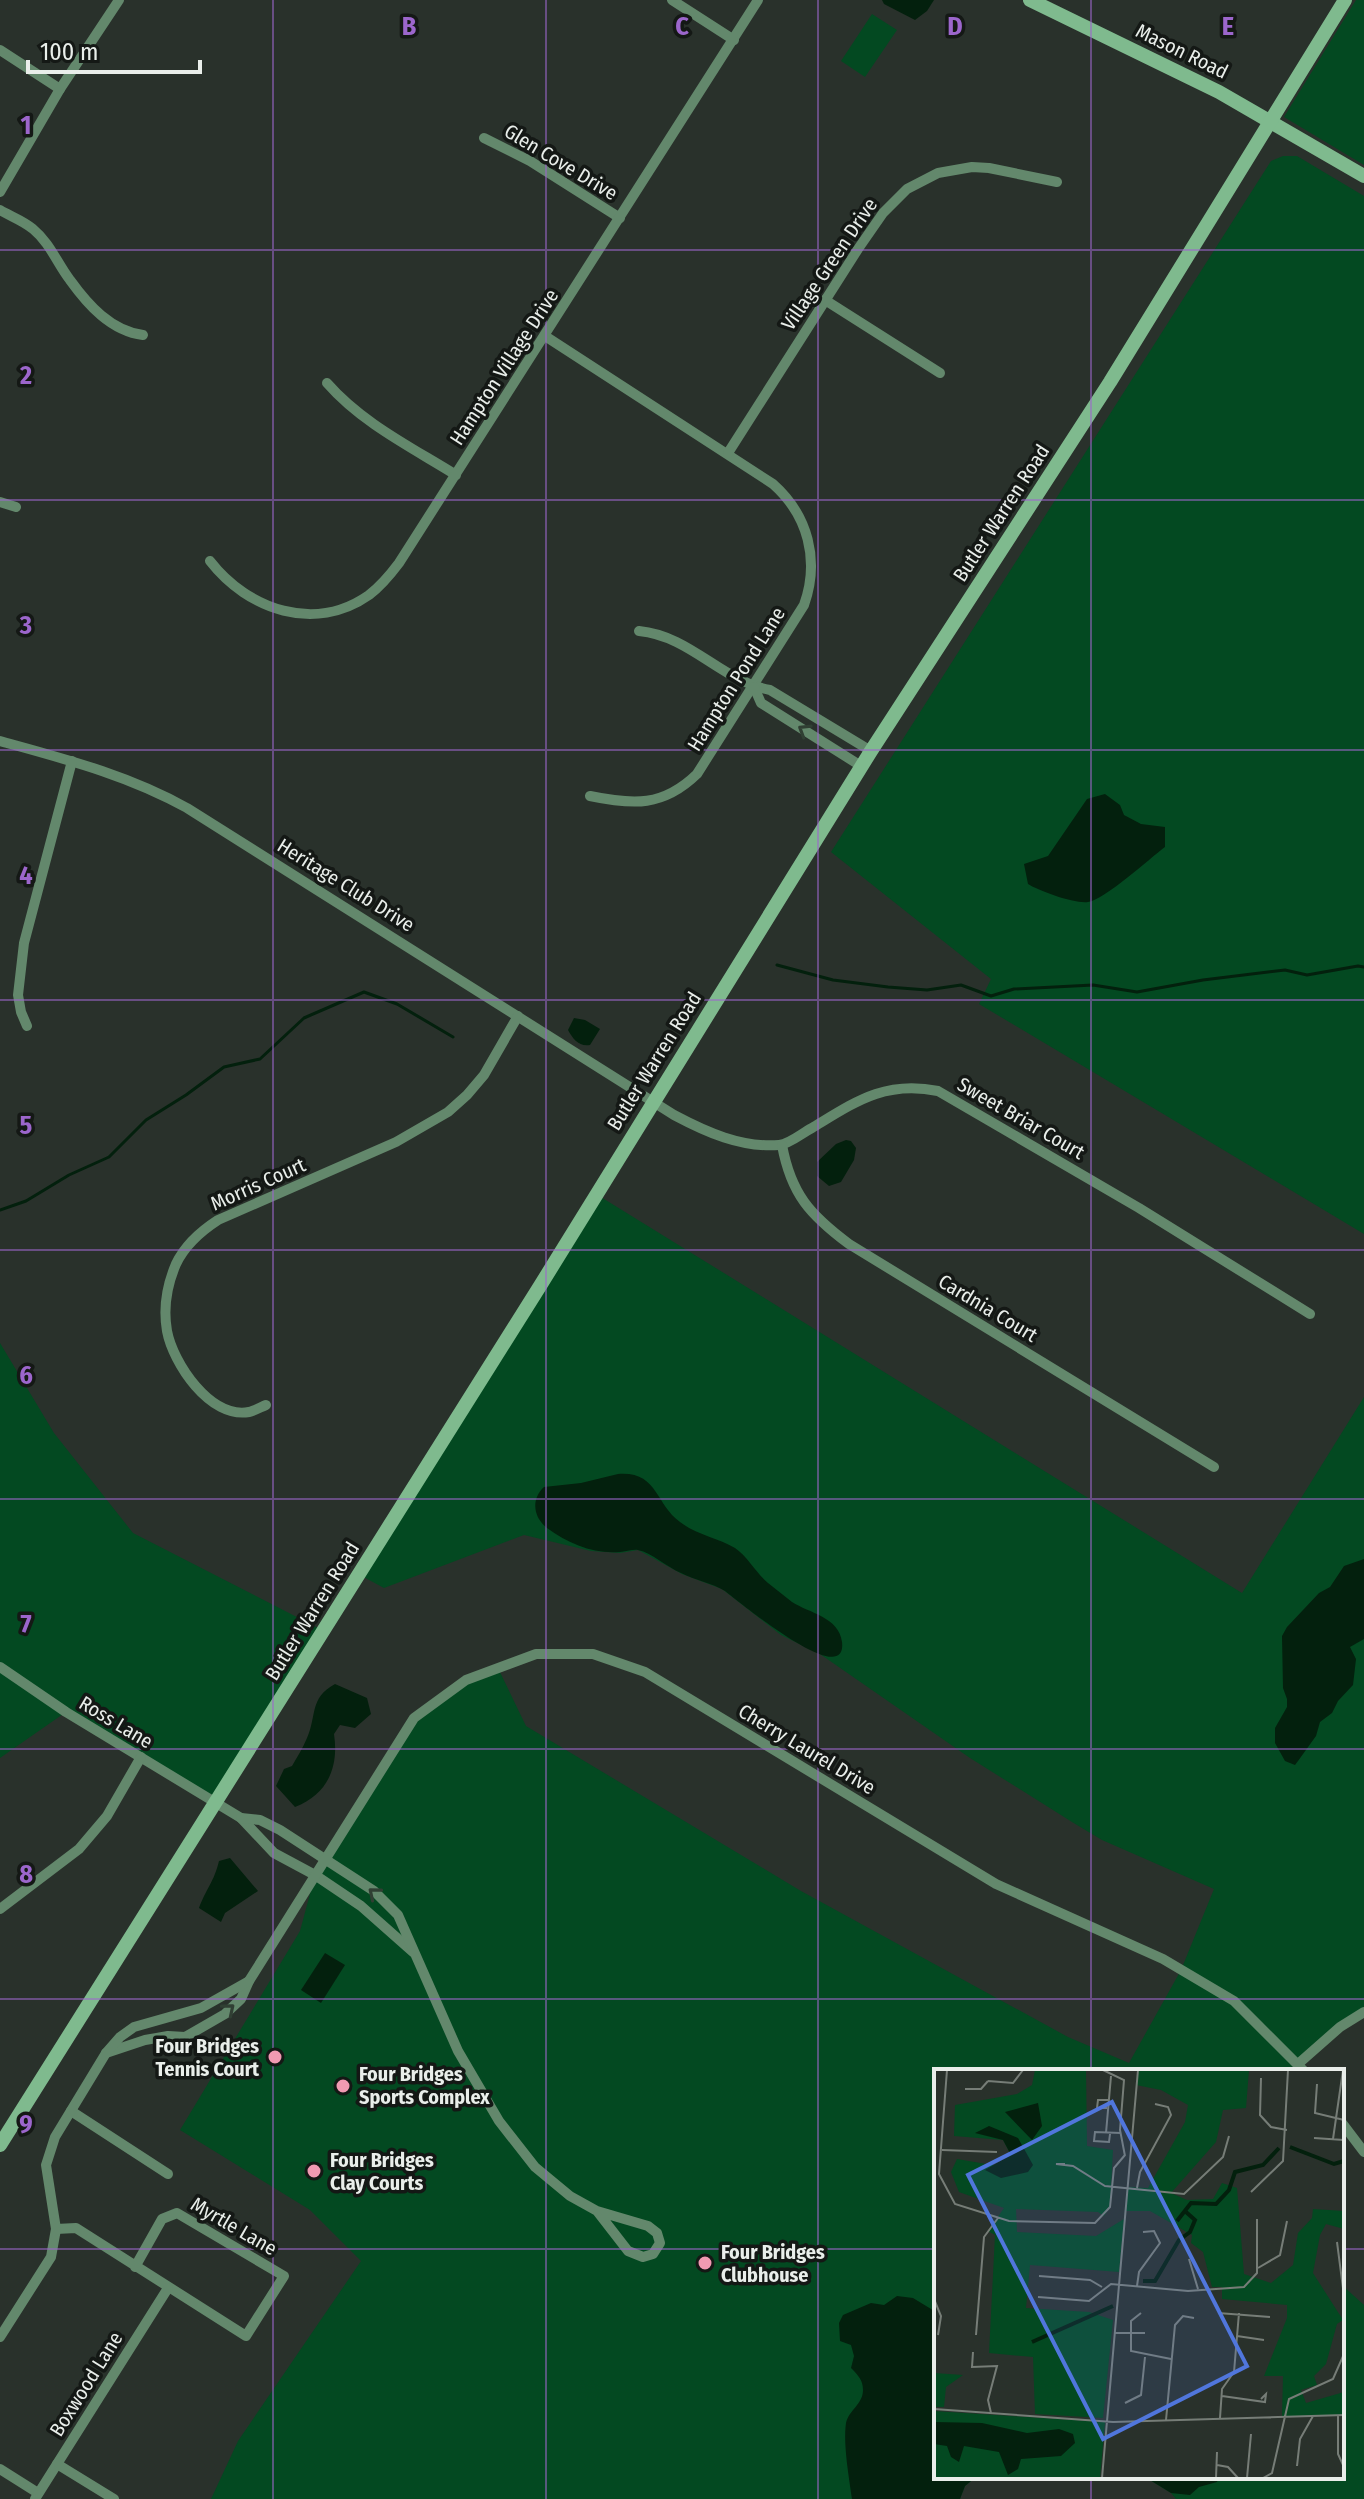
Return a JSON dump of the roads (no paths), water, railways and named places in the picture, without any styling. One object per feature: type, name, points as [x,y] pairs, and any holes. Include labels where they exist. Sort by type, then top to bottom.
[{"type":"main road","name":"Mason Road","points":[[1030,0],[1177,70],[1364,176]]},
{"type":"main road","name":"Butler Warren Road","points":[[0,2145],[861,766],[1110,382],[1345,0]]},
{"type":"street","points":[[0,192],[60,89],[119,0]]},
{"type":"street","points":[[672,0],[734,40]]},
{"type":"street","name":"Hampton Village Drive","points":[[210,561],[242,592],[281,612],[308,615],[336,611],[361,600],[382,584],[456,475],[758,0]]},
{"type":"street","points":[[0,50],[60,89]]},
{"type":"street","name":"Glen Cove Drive","points":[[484,138],[519,154],[620,218]]},
{"type":"street","name":"Village Green Drive","points":[[728,453],[883,213],[907,189],[938,173],[972,167],[1057,182]]},
{"type":"street","points":[[0,210],[33,229],[53,251],[69,279],[113,326],[127,333],[143,335]]},
{"type":"street","points":[[825,300],[940,373]]},
{"type":"street","name":"Hampton Pond Lane","points":[[545,336],[773,484],[801,518],[811,552],[811,579],[804,605],[708,760],[690,780],[676,791],[642,803],[624,803],[590,796]]},
{"type":"street","points":[[327,383],[344,402],[365,418],[456,475]]},
{"type":"street","points":[[0,502],[16,507]]},
{"type":"street","points":[[639,631],[664,635],[679,642],[754,687],[770,690],[871,751]]},
{"type":"street","points":[[754,687],[761,703],[861,766]]},
{"type":"street","name":"Heritage Club Drive","points":[[0,741],[133,781],[187,808],[653,1101]]},
{"type":"street","points":[[27,1026],[18,995],[24,943],[72,761]]},
{"type":"street","name":"Morris Court","points":[[266,1405],[249,1412],[224,1407],[196,1387],[180,1366],[168,1333],[166,1315],[170,1280],[181,1256],[204,1230],[218,1220],[396,1142],[448,1112],[484,1075],[518,1016]]},
{"type":"street","name":"Sweet Briar Court","points":[[782,1145],[862,1099],[887,1089],[914,1086],[938,1091],[1139,1208],[1310,1314]]},
{"type":"street","points":[[653,1101],[709,1133],[743,1142],[782,1145]]},
{"type":"street","name":"Cardnia Court","points":[[782,1145],[786,1167],[799,1198],[821,1223],[849,1244],[1214,1467]]},
{"type":"street","name":"Cherry Laurel Drive","points":[[106,2053],[145,2040],[185,2037],[225,2014],[241,1999],[249,1981],[414,1718],[466,1680],[536,1654],[593,1654],[645,1672],[996,1884],[1163,1959],[1234,2001],[1301,2067]]},
{"type":"street","name":"Ross Lane","points":[[0,1667],[55,1705],[241,1818]]},
{"type":"street","points":[[0,1909],[59,1866],[88,1840],[107,1816],[141,1757]]},
{"type":"street","points":[[241,1818],[260,1820],[270,1825],[374,1891],[398,1915],[458,2051],[499,2121],[535,2167],[570,2196],[597,2211],[648,2226],[657,2233],[660,2243],[653,2254],[643,2257],[628,2251],[597,2211]]},
{"type":"street","points":[[241,1818],[274,1853],[315,1875],[361,1906],[418,1956]]},
{"type":"street","points":[[0,2337],[51,2257],[56,2229],[46,2165],[55,2137],[106,2053],[134,2027],[201,2008],[249,1981]]},
{"type":"street","points":[[1301,2067],[1340,2027],[1364,2012]]},
{"type":"street","points":[[71,2111],[168,2174]]},
{"type":"street","points":[[1344,2126],[1364,2152]]},
{"type":"street","name":"Myrtle Lane","points":[[56,2229],[76,2228],[135,2267],[168,2288],[246,2336],[284,2276],[177,2213],[162,2219],[135,2267]]},
{"type":"street","name":"Boxwood Lane","points":[[36,2496],[168,2288]]},
{"type":"street","points":[[57,2464],[114,2499]]},
{"type":"street","points":[[0,2469],[36,2496]]},
{"type":"waterway","points":[[777,965],[833,980],[927,990],[961,985],[991,996],[1014,989],[1093,985],[1137,992],[1285,970],[1307,975],[1364,967]]},
{"type":"waterway","points":[[0,1210],[26,1201],[69,1175],[109,1157],[146,1120],[224,1067],[260,1059],[304,1018],[364,992],[397,1004],[453,1037]]},
{"type":"place","name":"Four Bridges Tennis Court","points":[[275,2057]]},
{"type":"place","name":"Four Bridges Sports Complex","points":[[343,2086]]},
{"type":"place","name":"Four Bridges Clay Courts","points":[[314,2171]]},
{"type":"place","name":"Four Bridges Clubhouse","points":[[705,2263]]}]
